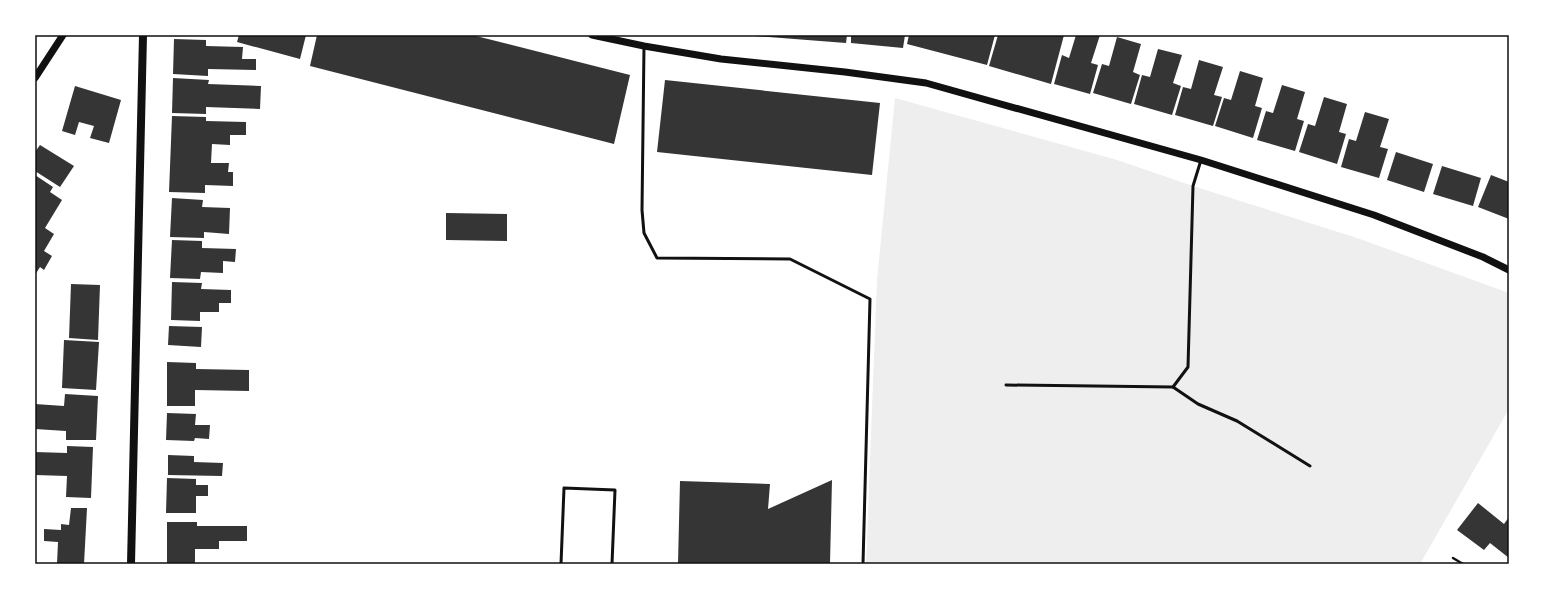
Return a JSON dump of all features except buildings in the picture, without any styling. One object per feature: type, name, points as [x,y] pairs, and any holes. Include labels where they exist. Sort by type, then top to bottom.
[{"type":"main road","points":[[131,564],[143,35]]},
{"type":"street","points":[[35,78],[63,35]]},
{"type":"street","points":[[592,35],[644,46],[721,59],[845,72],[926,83],[1201,160],[1374,214],[1476,254],[1509,270]]},
{"type":"lane","points":[[644,46],[642,210],[644,233],[657,258],[790,259],[870,299],[863,564]]},
{"type":"lane","points":[[1173,387],[1188,367],[1193,186],[1201,160]]},
{"type":"lane","points":[[1006,385],[1173,387],[1198,404],[1237,421],[1310,466]]},
{"type":"lane","points":[[561,564],[564,488],[615,490],[612,564]]},
{"type":"path","points":[[1453,558],[1463,564]]},
{"type":"shaded area","points":[[895,98],[1117,160],[1193,186],[1357,238],[1509,293],[1509,409],[1420,564],[866,564],[877,280]]}]
